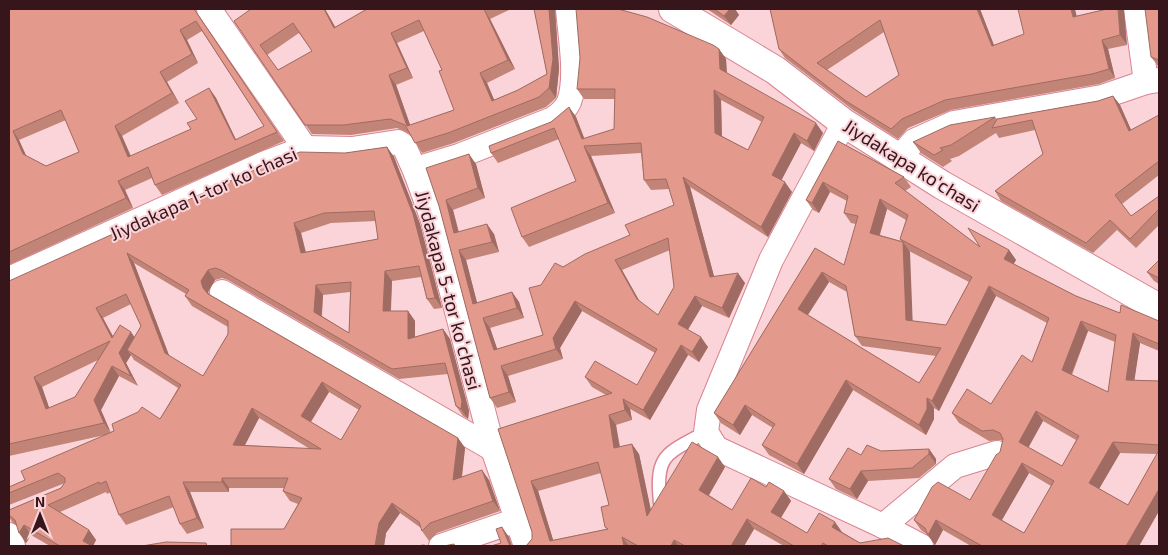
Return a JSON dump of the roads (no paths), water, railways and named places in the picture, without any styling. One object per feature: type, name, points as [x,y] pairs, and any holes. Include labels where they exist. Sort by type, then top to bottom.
[{"type":"street","points":[[209,9],[304,148]]},
{"type":"street","name":"Jiydakapa 5-tor koʻchasi","points":[[526,546],[493,449],[455,311],[433,220],[416,174],[426,166],[459,156],[545,122],[563,112],[569,102],[572,86],[572,55],[568,9]]},
{"type":"street","points":[[899,158],[914,141],[954,123],[1102,97],[1152,81],[1136,9]]},
{"type":"street","name":"Jiydakapa ko'chasi","points":[[682,11],[775,70],[844,123],[942,185],[1159,308]]},
{"type":"street","points":[[844,123],[771,260],[710,410],[706,432],[716,448],[883,526],[921,546]]},
{"type":"street","name":"Jiydakapa 1-tor koʻchasi","points":[[9,279],[263,164],[304,148],[352,149],[398,142],[404,146],[416,174]]},
{"type":"street","points":[[222,292],[493,449]]},
{"type":"street","points":[[883,526],[955,466],[997,452]]},
{"type":"street","points":[[441,546],[517,520]]},
{"type":"street","points":[[9,535],[13,546]]},
{"type":"lane","points":[[660,503],[657,477],[660,466],[666,456],[675,448],[706,432]]}]
